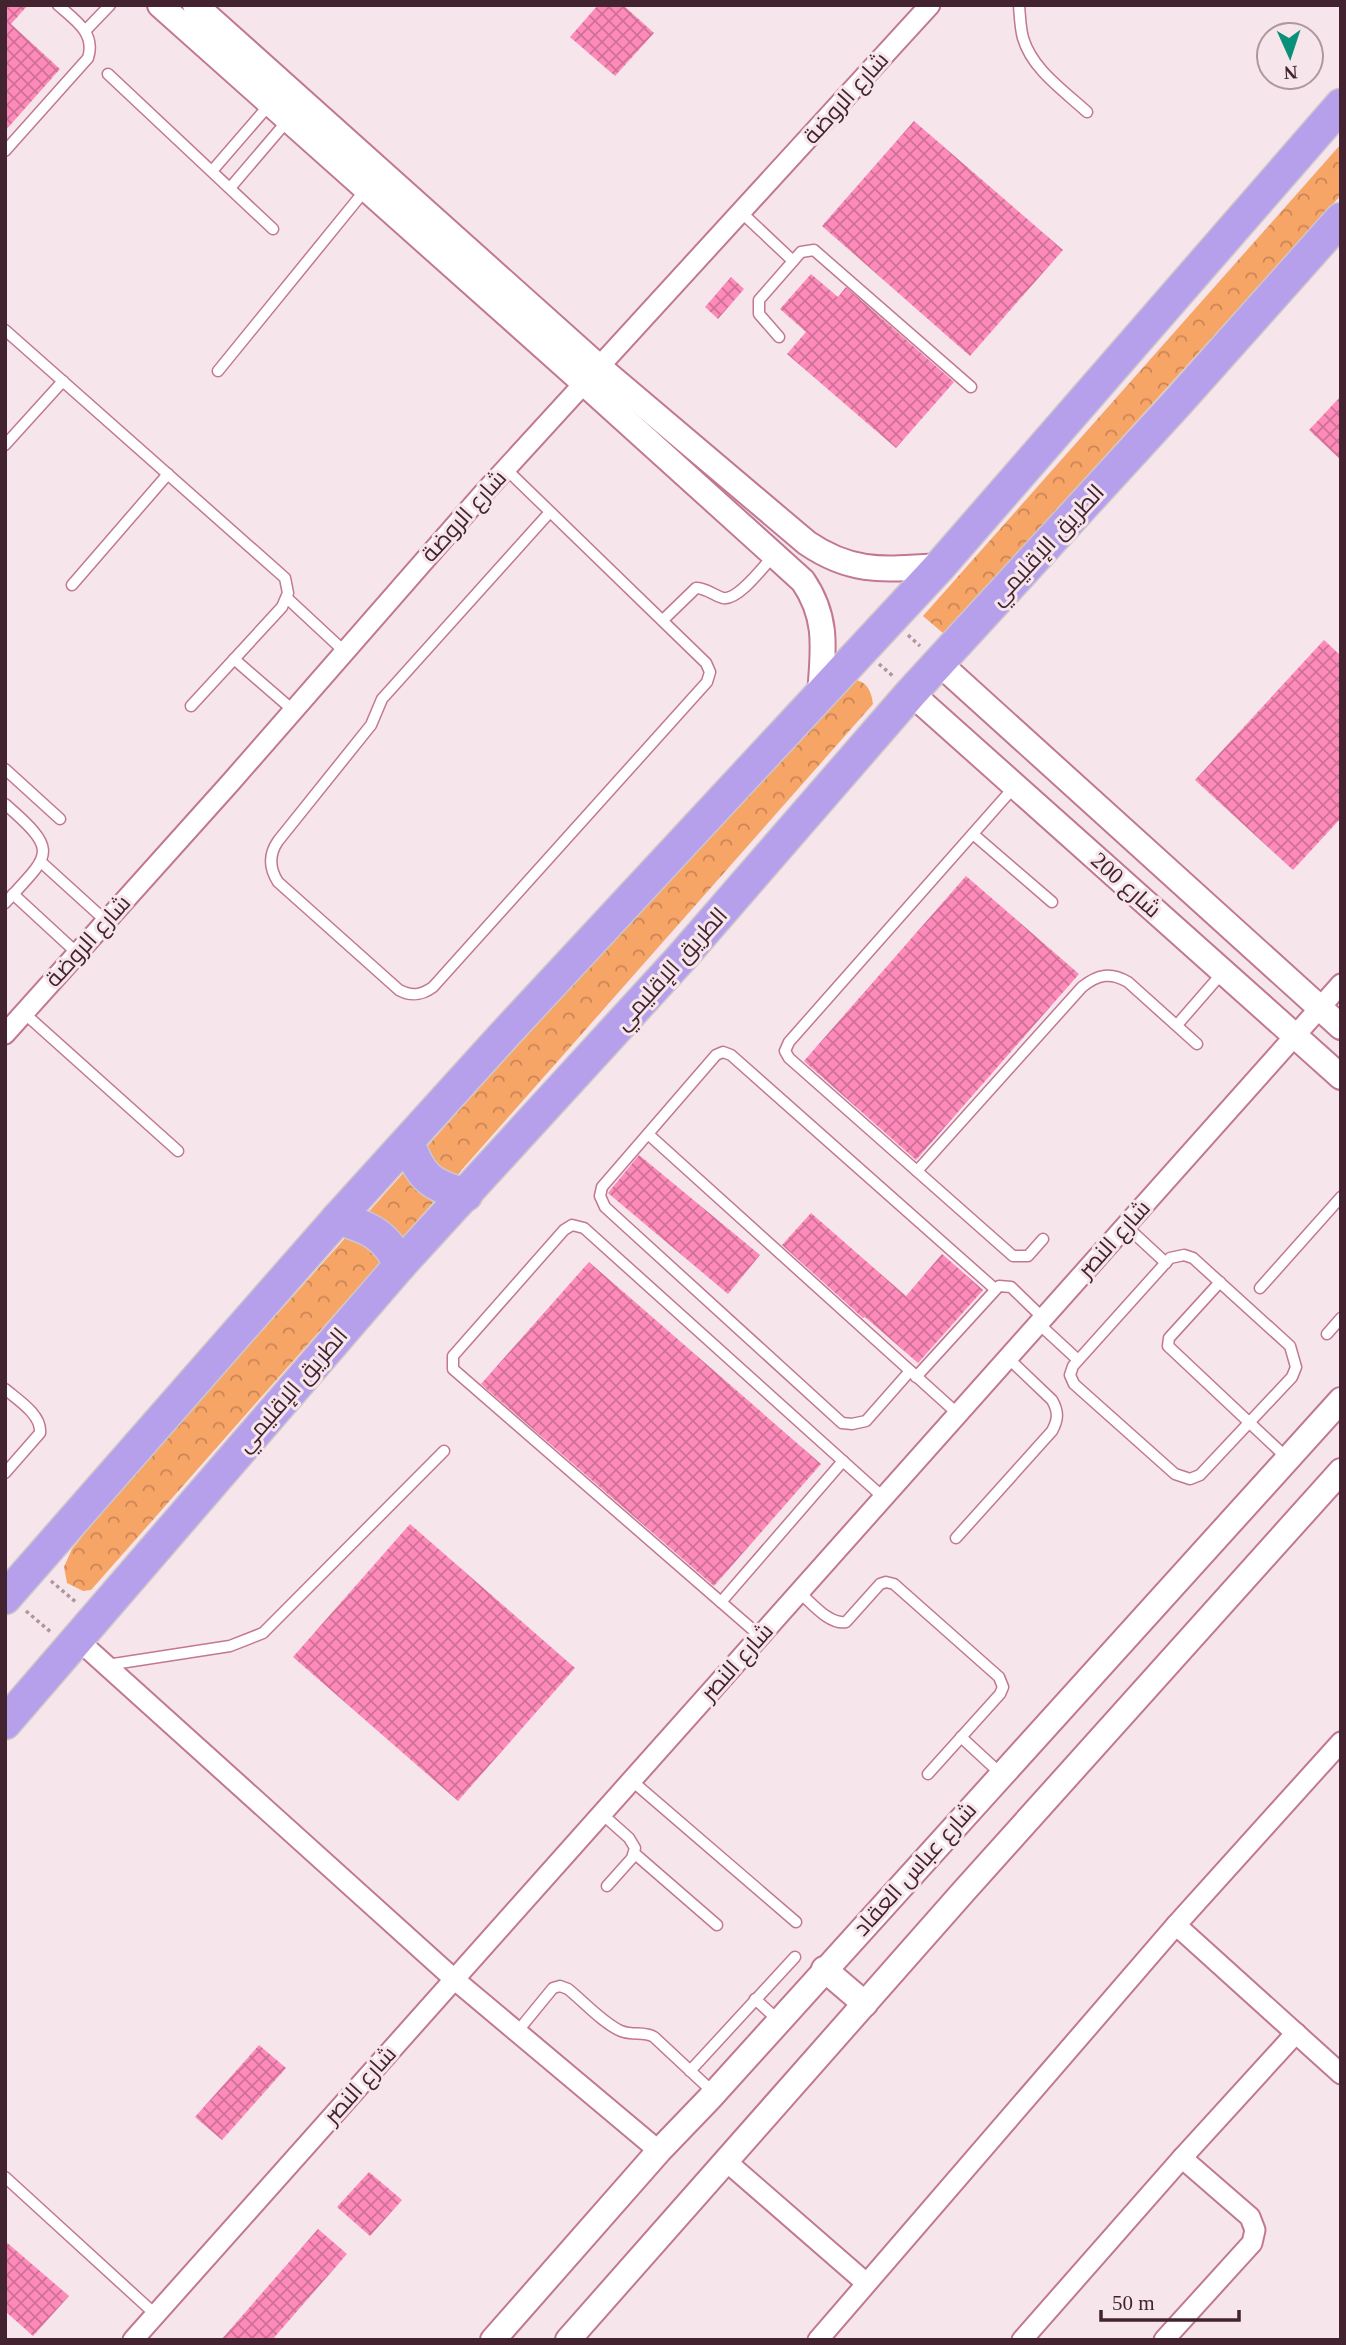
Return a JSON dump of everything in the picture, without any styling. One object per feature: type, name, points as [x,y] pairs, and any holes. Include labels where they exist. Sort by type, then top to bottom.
[{"type":"highway","points":[[6,1596],[338,1218],[940,566],[1341,105]]},
{"type":"highway","name":"الطريق الإقليمي","points":[[5,1723],[400,1265],[682,957],[911,693],[1177,403],[1341,219]]},
{"type":"highway","points":[[408,1142],[416,1165],[429,1181],[466,1195]]},
{"type":"highway","points":[[338,1218],[378,1235],[393,1250],[400,1265]]},
{"type":"street","points":[[160,5],[366,188],[592,375],[785,527],[828,557],[844,564],[874,568],[940,566]]},
{"type":"street","points":[[195,5],[400,187],[803,581],[820,612],[823,630],[820,695]]},
{"type":"street","name":"شارع الروضة","points":[[5,1034],[506,469],[930,5]]},
{"type":"street","name":"شارع 200","points":[[939,663],[1341,1027]]},
{"type":"street","name":"شارع 200","points":[[911,693],[1341,1077]]},
{"type":"street","name":"شارع النصر","points":[[133,2340],[1341,984]]},
{"type":"street","name":"شارع عباس العقاد","points":[[493,2340],[659,2151],[1341,1401]]},
{"type":"street","points":[[568,2340],[1341,1471]]},
{"type":"street","points":[[81,1635],[106,1665],[454,1979],[659,2151]]},
{"type":"street","points":[[817,2340],[1176,1925],[1341,1742]]},
{"type":"street","points":[[1176,1925],[1341,2074]]},
{"type":"street","points":[[824,1969],[865,2004]]},
{"type":"street","points":[[1022,2340],[1182,2158],[1296,2034]]},
{"type":"street","points":[[1164,2340],[1252,2243],[1255,2230],[1250,2217],[1182,2158]]},
{"type":"street","points":[[727,2162],[866,2283]]},
{"type":"lane","points":[[5,151],[88,58],[90,44],[86,30],[58,5]]},
{"type":"lane","points":[[86,30],[110,5]]},
{"type":"lane","points":[[1019,5],[1022,35],[1031,56],[1045,73],[1087,111]]},
{"type":"lane","points":[[108,74],[273,229]]},
{"type":"lane","points":[[212,171],[279,112]]},
{"type":"lane","points":[[230,188],[279,112]]},
{"type":"lane","points":[[218,370],[366,188]]},
{"type":"lane","points":[[741,212],[793,261]]},
{"type":"lane","points":[[779,337],[762,320],[758,304],[805,250],[818,251],[971,387]]},
{"type":"lane","points":[[5,330],[280,573],[287,585],[287,598],[282,607],[191,706]]},
{"type":"lane","points":[[5,445],[63,381]]},
{"type":"lane","points":[[506,469],[663,620],[706,663],[710,672],[707,682],[427,991],[412,995],[399,990],[278,882],[271,868],[274,847],[371,725],[379,704],[550,512]]},
{"type":"lane","points":[[72,585],[168,474]]},
{"type":"lane","points":[[663,620],[696,588],[724,598],[735,596],[775,555]]},
{"type":"lane","points":[[287,598],[345,652]]},
{"type":"lane","points":[[234,659],[294,710]]},
{"type":"lane","points":[[5,769],[60,819]]},
{"type":"lane","points":[[1015,786],[789,1042],[785,1051],[789,1058],[1013,1256],[1028,1256],[1043,1239]]},
{"type":"lane","points":[[5,804],[38,835],[43,851],[41,862],[5,903]]},
{"type":"lane","points":[[973,834],[1052,902]]},
{"type":"lane","points":[[41,862],[106,921]]},
{"type":"lane","points":[[13,894],[77,953]]},
{"type":"lane","points":[[1177,1025],[1224,972]]},
{"type":"lane","points":[[917,1171],[1092,978],[1117,976],[1128,982],[1197,1044]]},
{"type":"lane","points":[[24,1013],[178,1151]]},
{"type":"lane","points":[[995,1289],[727,1053],[716,1055],[602,1187],[600,1196],[605,1207],[842,1423],[852,1424],[866,1420],[995,1289],[1005,1285],[1011,1287],[1078,1360]]},
{"type":"lane","points":[[648,1134],[958,1414]]},
{"type":"lane","points":[[1260,1288],[1341,1197]]},
{"type":"lane","points":[[760,1636],[455,1372],[451,1361],[464,1343],[564,1230],[572,1224],[579,1224],[884,1498]]},
{"type":"lane","points":[[1126,1226],[1166,1263]]},
{"type":"lane","points":[[1177,1256],[1188,1256],[1220,1282],[1290,1346],[1296,1367],[1292,1377],[1200,1475],[1190,1479],[1179,1477],[1074,1384],[1070,1375],[1078,1360],[1166,1263],[1177,1256]]},
{"type":"lane","points":[[1220,1282],[1169,1338],[1168,1346],[1287,1458]]},
{"type":"lane","points":[[1327,1334],[1341,1318]]},
{"type":"lane","points":[[956,1538],[1052,1431],[1055,1424],[1057,1408],[1052,1400],[1008,1358]]},
{"type":"lane","points":[[5,1389],[36,1418],[41,1428],[40,1433],[5,1473]]},
{"type":"lane","points":[[106,1665],[230,1646],[263,1633],[444,1451]]},
{"type":"lane","points":[[721,1602],[843,1461]]},
{"type":"lane","points":[[799,1592],[834,1622],[843,1623],[880,1584],[894,1584],[999,1677],[1003,1688],[1000,1694],[928,1774]]},
{"type":"lane","points":[[961,1737],[1002,1774]]},
{"type":"lane","points":[[631,1780],[796,1922]]},
{"type":"lane","points":[[602,1814],[633,1843],[634,1853],[716,1924]]},
{"type":"lane","points":[[607,1886],[634,1853]]},
{"type":"lane","points":[[691,2071],[795,1956]]},
{"type":"lane","points":[[517,2032],[552,1988],[560,1986],[568,1989],[615,2028],[626,2033],[644,2033],[654,2037],[714,2093]]},
{"type":"lane","points":[[755,1999],[778,2020]]},
{"type":"lane","points":[[5,2177],[155,2314]]},
{"type":"path","points":[[891,620],[939,663]]},
{"type":"path","points":[[863,649],[911,693]]},
{"type":"path","points":[[33,1566],[81,1635]]},
{"type":"path","points":[[6,1596],[81,1635]]},
{"type":"green space","points":[[1341,144],[1341,195],[944,634],[923,616]]},
{"type":"green space","points":[[851,679],[867,687],[873,704],[91,1590],[83,1591],[67,1583],[64,1567],[72,1549],[126,1483]]},
{"type":"building","points":[[5,5],[28,5],[11,24],[60,69],[5,131]]},
{"type":"building","points":[[598,5],[623,5],[654,33],[615,76],[570,37]]},
{"type":"building","points":[[914,121],[1063,250],[970,356],[822,226]]},
{"type":"building","points":[[811,274],[838,297],[846,287],[954,382],[896,448],[787,354],[806,332],[780,309]]},
{"type":"building","points":[[731,277],[744,289],[718,319],[705,307]]},
{"type":"building","points":[[1341,396],[1341,460],[1309,430]]},
{"type":"building","points":[[1324,640],[1341,656],[1341,818],[1293,870],[1195,780]]},
{"type":"building","points":[[966,876],[1079,974],[916,1160],[804,1061]]},
{"type":"building","points":[[639,1155],[760,1255],[728,1294],[608,1193]]},
{"type":"building","points":[[811,1213],[906,1296],[942,1254],[983,1290],[918,1363],[782,1245]]},
{"type":"building","points":[[589,1262],[821,1464],[714,1586],[481,1384]]},
{"type":"building","points":[[410,1524],[575,1668],[458,1801],[293,1657]]},
{"type":"building","points":[[259,2045],[286,2068],[222,2140],[195,2117]]},
{"type":"building","points":[[369,2172],[402,2200],[370,2236],[337,2207]]},
{"type":"building","points":[[318,2229],[347,2254],[272,2340],[221,2340]]},
{"type":"building","points":[[5,2241],[69,2296],[33,2336],[5,2311]]}]
